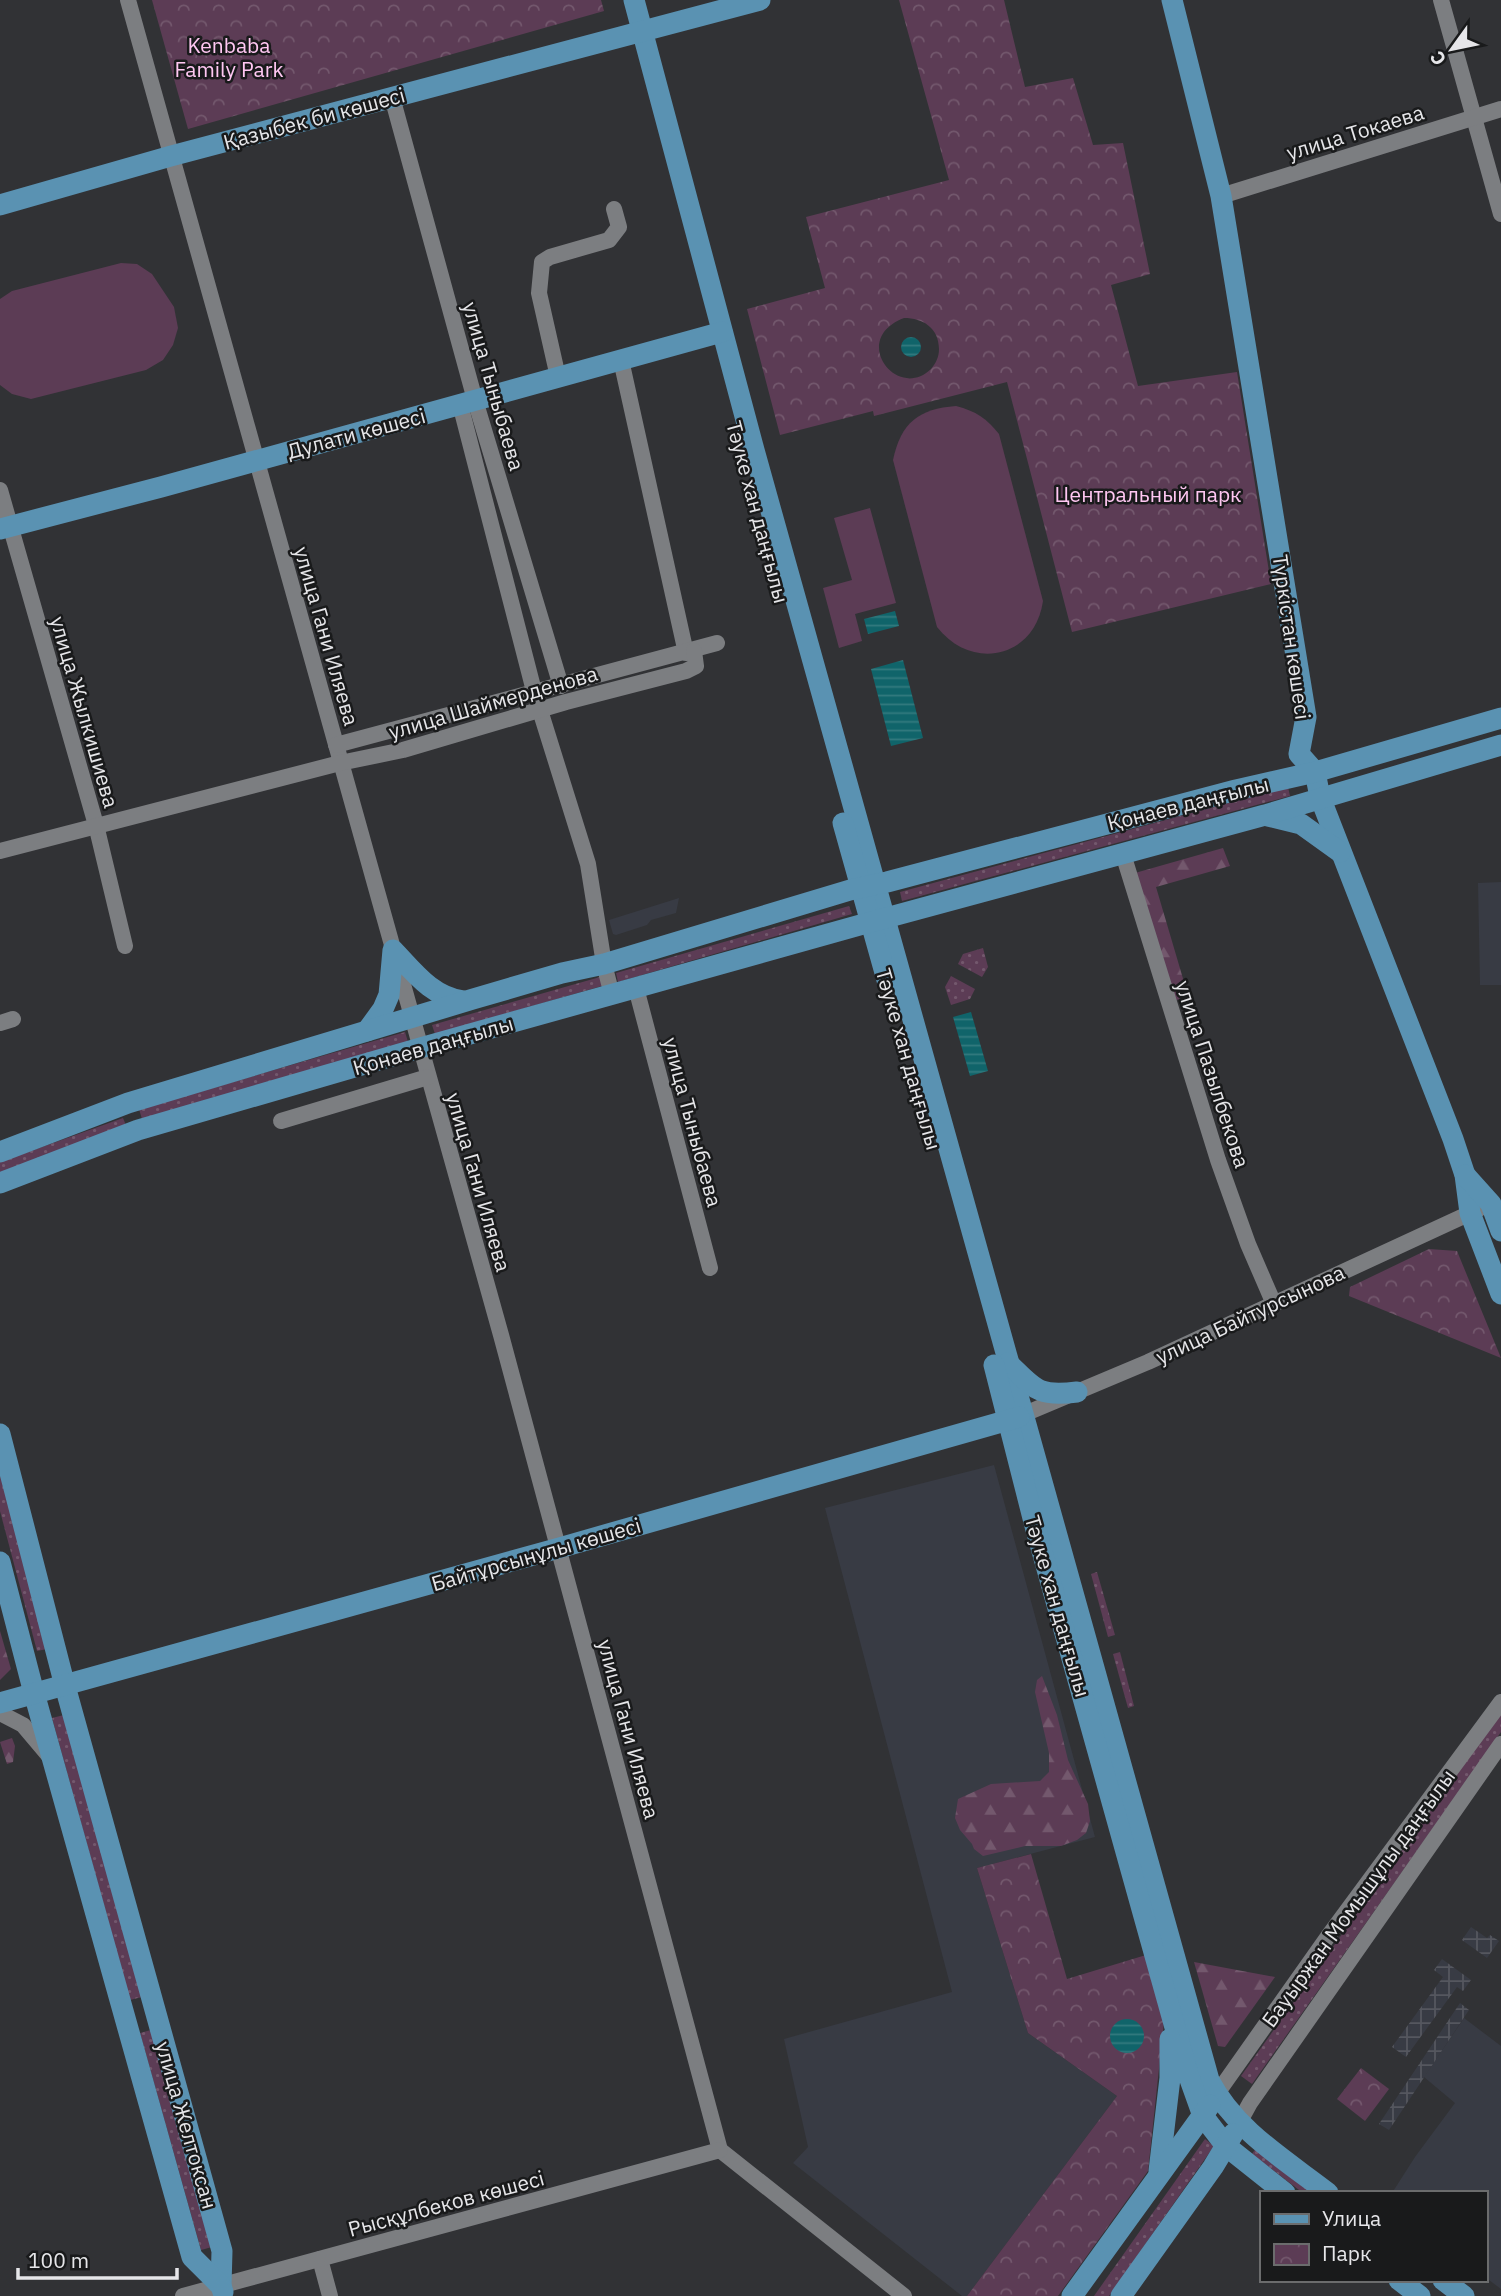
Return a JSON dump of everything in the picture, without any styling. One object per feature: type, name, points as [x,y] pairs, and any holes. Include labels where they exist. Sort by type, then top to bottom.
[{"type":"main road","name":"Тәуке хан даңғылы","points":[[620,0],[635,32],[868,886],[976,1297],[1015,1418],[1212,2087]]},
{"type":"main road","name":"Тәуке хан даңғылы","points":[[634,0],[635,32]]},
{"type":"main road","name":"Қазыбек би көшесі","points":[[0,205],[172,156],[760,0]]},
{"type":"main road","name":"Түркістан көшесі","points":[[1172,0],[1221,196],[1306,717],[1299,754],[1315,772],[1320,797],[1465,1175],[1470,1213],[1501,1294]]},
{"type":"main road","name":"Тәуке хан даңғылы","points":[[716,334],[851,857],[868,886]]},
{"type":"main road","name":"Дулати көшесі","points":[[5,528],[716,334]]},
{"type":"main road","points":[[1259,784],[1284,766],[1295,749],[1306,717]]},
{"type":"main road","name":"Қонаев даңғылы","points":[[0,1152],[128,1103],[562,973],[604,964],[868,886],[1259,784],[1315,772],[1501,718]]},
{"type":"main road","name":"Қонаев даңғылы","points":[[0,1183],[138,1130],[877,920],[1265,815],[1501,745]]},
{"type":"main road","points":[[1417,770],[1463,771],[1501,758]]},
{"type":"main road","points":[[1265,815],[1301,824],[1342,853]]},
{"type":"main road","points":[[828,897],[848,880],[853,870],[851,857]]},
{"type":"main road","name":"Тәуке хан даңғылы","points":[[877,920],[1007,1363],[1015,1418],[1170,2016],[1203,2116],[1224,2149],[1282,2191]]},
{"type":"main road","points":[[393,950],[438,993],[449,999],[466,1001]]},
{"type":"main road","points":[[367,1031],[383,1009],[389,995],[393,950]]},
{"type":"main road","points":[[128,1103],[138,1130]]},
{"type":"main road","name":"Түркістан көшесі","points":[[1465,1175],[1491,1204],[1501,1231]]},
{"type":"main road","points":[[1007,1363],[1035,1388],[1051,1396],[1077,1392]]},
{"type":"main road","name":"Байтұрсынұлы көшесі","points":[[65,1686],[1015,1418]]},
{"type":"main road","name":"улица Желтоксан","points":[[0,1434],[65,1686],[222,2251],[223,2291]]},
{"type":"main road","name":"улица Желтоксан","points":[[0,1562],[52,1759],[192,2258],[223,2291]]},
{"type":"main road","points":[[0,1703],[65,1686]]},
{"type":"main road","points":[[125,2018],[155,2009]]},
{"type":"main road","points":[[1158,2176],[1170,2078],[1170,2016]]},
{"type":"main road","points":[[1072,2296],[1203,2116],[1212,2087]]},
{"type":"main road","points":[[1212,2087],[1251,2135],[1325,2191]]},
{"type":"main road","points":[[1121,2296],[1224,2149],[1239,2123]]},
{"type":"main road","points":[[1402,2282],[1420,2296]]},
{"type":"main road","points":[[1446,2282],[1464,2296]]},
{"type":"street","name":"улица Гани Иляева","points":[[128,0],[559,1548],[720,2150]]},
{"type":"street","points":[[1441,0],[1501,214]]},
{"type":"street","name":"улица Тыныбаева","points":[[392,97],[468,402],[534,691],[588,864],[604,964],[612,995]]},
{"type":"street","name":"улица Токаева","points":[[1221,196],[1501,109]]},
{"type":"street","points":[[558,377],[541,303],[541,262],[609,240],[620,227],[614,209]]},
{"type":"street","points":[[621,360],[690,652]]},
{"type":"street","name":"улица Тыныбаева","points":[[468,402],[561,686]]},
{"type":"street","name":"улица Жылкишиева","points":[[0,490],[5,528],[96,825],[125,946]]},
{"type":"street","name":"улица Шаймерденова","points":[[336,745],[717,643]]},
{"type":"street","name":"улица Шаймерденова","points":[[0,851],[340,762],[403,750],[692,669],[696,666],[690,652]]},
{"type":"street","name":"улица Пазылбекова","points":[[1123,854],[1218,1160],[1248,1244],[1274,1304]]},
{"type":"street","name":"улица Тыныбаева","points":[[636,988],[710,1268]]},
{"type":"street","points":[[281,1121],[428,1077]]},
{"type":"street","name":"улица Байтурсынова","points":[[1015,1418],[1274,1304],[1491,1204]]},
{"type":"street","name":"Бауыржан Момышұлы даңғылы","points":[[1212,2087],[1329,1935],[1501,1702]]},
{"type":"street","points":[[0,1713],[23,1725],[52,1759]]},
{"type":"street","name":"Бауыржан Момышұлы даңғылы","points":[[1239,2123],[1250,2103],[1501,1744]]},
{"type":"street","points":[[720,2150],[904,2296]]},
{"type":"street","name":"Рысқұлбеков көшесі","points":[[183,2296],[223,2291],[320,2259],[720,2150]]},
{"type":"street","points":[[320,2259],[330,2296]]},
{"type":"shaded area","points":[[1501,882],[1501,985],[1480,985],[1478,883]]},
{"type":"shaded area","points":[[679,898],[676,913],[651,920],[647,925],[613,934],[609,920]]},
{"type":"shaded area","points":[[994,1465],[1095,1837],[977,1868],[1028,2033],[1117,2096],[967,2296],[962,2296],[793,2163],[808,2147],[784,2039],[952,1992],[825,1508]]},
{"type":"shaded area","points":[[1471,1927],[1487,1938],[1490,1935],[1499,1941],[1487,1958],[1462,1940]]},
{"type":"shaded area","points":[[1442,1959],[1471,1980],[1463,1991],[1457,1987],[1406,2057],[1392,2047],[1443,1977],[1434,1970]]},
{"type":"shaded area","points":[[1460,2003],[1469,2010],[1389,2130],[1379,2124]]},
{"type":"shaded area","points":[[1464,2018],[1501,2046],[1501,2289],[1487,2278],[1487,2191],[1393,2191],[1455,2103],[1424,2077]]},
{"type":"green space","name":"Kenbaba Family Park","points":[[152,0],[601,0],[604,11],[188,129]]},
{"type":"green space","name":"Центральный парк","points":[[899,0],[1004,0],[1025,87],[1073,78],[1093,145],[1123,143],[1150,274],[1111,285],[1138,386],[1237,372],[1271,584],[1072,632],[1007,382],[874,416],[873,411],[780,435],[747,309],[825,288],[806,217],[949,180]],"holes":[[[904,318],[929,326],[938,342],[937,360],[931,369],[918,377],[905,378],[893,373],[884,364],[879,352],[880,339],[888,328]]]},
{"type":"green space","points":[[121,263],[137,264],[152,274],[174,307],[178,328],[173,345],[163,360],[146,370],[31,399],[12,394],[0,385],[0,299],[12,291]]},
{"type":"green space","points":[[956,406],[980,416],[999,434],[1043,601],[1038,620],[1028,635],[1015,646],[1000,652],[984,654],[967,650],[951,641],[937,627],[893,460],[901,436],[914,420],[932,410]]},
{"type":"green space","points":[[870,508],[896,603],[855,614],[862,641],[839,648],[823,588],[852,580],[834,518]]},
{"type":"green space","points":[[1288,787],[1290,796],[902,901],[900,892]]},
{"type":"green space","points":[[1223,848],[1230,866],[1156,887],[1189,999],[1172,1000],[1135,873]]},
{"type":"green space","points":[[849,906],[852,914],[618,982],[616,973]]},
{"type":"green space","points":[[983,948],[988,967],[982,977],[958,964],[963,954]]},
{"type":"green space","points":[[951,976],[975,989],[970,999],[951,1005],[945,987]]},
{"type":"green space","points":[[600,977],[602,986],[435,1034],[432,1025]]},
{"type":"green space","points":[[405,1032],[408,1042],[142,1119],[139,1109]]},
{"type":"green space","points":[[123,1118],[127,1128],[0,1173],[0,1162]]},
{"type":"green space","points":[[1429,1249],[1457,1251],[1501,1358],[1349,1296],[1350,1287]]},
{"type":"green space","points":[[0,1472],[47,1649],[37,1651],[0,1511]]},
{"type":"green space","points":[[1097,1572],[1115,1635],[1108,1637],[1091,1574]]},
{"type":"green space","points":[[0,1631],[11,1669],[0,1680]]},
{"type":"green space","points":[[1120,1652],[1134,1706],[1128,1708],[1113,1654]]},
{"type":"green space","points":[[1042,1676],[1057,1715],[1068,1760],[1088,1804],[1090,1821],[1086,1833],[1061,1846],[1025,1846],[983,1856],[974,1849],[960,1830],[955,1818],[958,1799],[991,1784],[1040,1781],[1049,1772],[1049,1753],[1035,1692],[1037,1680]]},
{"type":"green space","points":[[1501,1711],[1501,1732],[1252,2084],[1241,2076]]},
{"type":"green space","points":[[64,1715],[142,1997],[130,2000],[52,1718]]},
{"type":"green space","points":[[12,1738],[15,1746],[13,1762],[7,1764],[0,1742]]},
{"type":"green space","points":[[1031,1854],[1067,1979],[1146,1955],[1164,2022],[1148,2171],[1058,2296],[967,2296],[1117,2096],[1028,2033],[977,1868]]},
{"type":"green space","points":[[1194,1962],[1275,1977],[1225,2047],[1218,2046]]},
{"type":"green space","points":[[151,2030],[212,2247],[201,2250],[140,2033]]},
{"type":"green space","points":[[1361,2068],[1389,2089],[1365,2121],[1337,2099]]},
{"type":"green space","points":[[1205,2139],[1214,2146],[1109,2296],[1094,2296]]},
{"type":"green space","points":[[1256,2148],[1312,2191],[1300,2191],[1252,2154]]},
{"type":"water","points":[[911,337],[918,340],[921,347],[918,354],[911,357],[904,354],[901,347],[904,340]]},
{"type":"water","points":[[895,611],[899,626],[868,634],[864,619]]},
{"type":"water","points":[[903,660],[923,738],[891,746],[871,669]]},
{"type":"water","points":[[971,1012],[988,1071],[970,1076],[953,1017]]},
{"type":"water","points":[[1127,2019],[1139,2024],[1144,2036],[1139,2048],[1127,2053],[1115,2048],[1110,2036],[1115,2024]]}]
